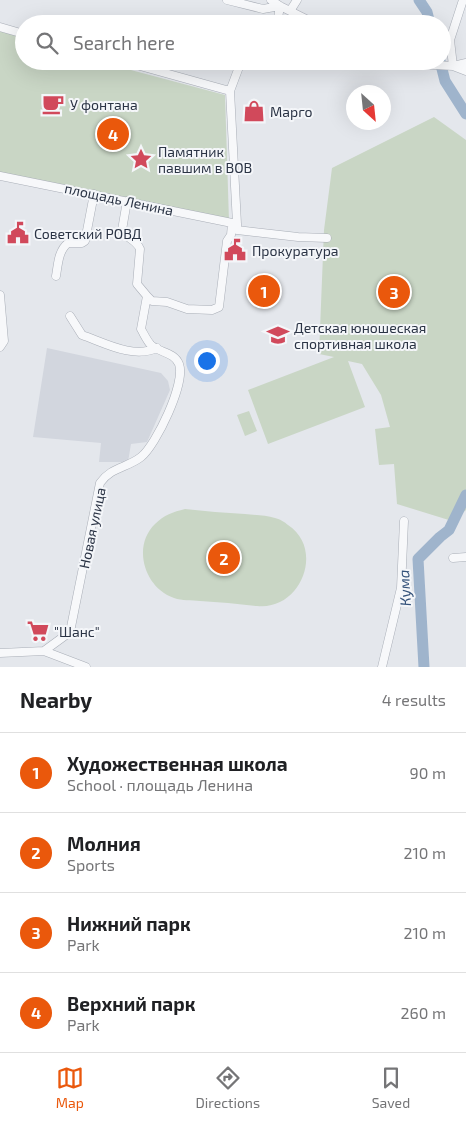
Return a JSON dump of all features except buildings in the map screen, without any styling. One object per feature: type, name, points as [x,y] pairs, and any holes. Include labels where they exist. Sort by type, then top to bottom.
[{"type":"street","points":[[227,0],[263,9],[280,6]]},
{"type":"street","points":[[271,0],[298,15]]},
{"type":"street","points":[[290,11],[297,0]]},
{"type":"street","points":[[451,37],[462,0]]},
{"type":"street","points":[[278,15],[280,6]]},
{"type":"street","points":[[0,27],[15,31]]},
{"type":"street","points":[[451,49],[453,66]]},
{"type":"street","points":[[453,66],[466,63]]},
{"type":"street","points":[[453,66],[466,71]]},
{"type":"street","points":[[154,70],[230,91]]},
{"type":"street","points":[[126,201],[122,230],[138,246],[137,284],[147,296],[152,301],[167,302],[187,309],[212,310],[219,307],[227,241],[235,223],[230,91],[238,70]]},
{"type":"street","name":"площадь Ленина","points":[[0,176],[235,223],[237,230],[327,238]]},
{"type":"street","points":[[56,276],[62,247],[68,243],[82,243],[85,241],[94,194]]},
{"type":"street","points":[[0,296],[4,341],[0,346]]},
{"type":"street","name":"Новая улица","points":[[44,651],[70,632],[100,483],[106,474],[129,464],[148,450],[177,394],[181,372],[178,362],[173,355],[152,345],[141,329],[147,296]]},
{"type":"street","points":[[70,316],[82,335],[129,351],[146,352],[157,348]]},
{"type":"street","points":[[382,667],[401,588],[404,521]]},
{"type":"street","points":[[453,558],[466,557]]},
{"type":"street","points":[[0,653],[44,651],[86,667]]},
{"type":"shaded area","points":[[47,348],[161,373],[168,381],[170,390],[147,442],[131,444],[128,462],[99,462],[101,443],[33,437]]},
{"type":"green space","points":[[0,31],[15,35],[15,70],[131,70],[225,95],[229,221],[0,174]]},
{"type":"green space","points":[[434,117],[466,140],[466,510],[452,521],[397,504],[394,464],[379,465],[375,429],[390,427],[381,395],[362,364],[348,361],[365,407],[268,444],[248,390],[334,357],[319,354],[324,230],[332,168]]},
{"type":"green space","points":[[249,411],[257,431],[245,436],[237,415]]},
{"type":"green space","points":[[185,509],[264,516],[277,518],[285,523],[299,536],[305,548],[306,562],[303,576],[296,589],[286,599],[272,605],[257,606],[180,600],[164,593],[155,585],[145,566],[144,543],[148,533],[158,521],[169,514]]},
{"type":"waterway","name":"Кума","points":[[419,0],[428,15]]},
{"type":"waterway","name":"Кума","points":[[442,70],[445,81],[466,114]]},
{"type":"waterway","name":"Кума","points":[[424,667],[418,559],[449,530],[466,495]]},
{"type":"place","name":"У фонтана","points":[[53,104]]},
{"type":"place","name":"Марго","points":[[254,111]]},
{"type":"place","name":"Верхний парк","points":[[113,134]]},
{"type":"place","name":"Памятник павшим в ВОВ","points":[[141,159]]},
{"type":"place","name":"Советский РОВД","points":[[18,233]]},
{"type":"place","name":"Прокуратура","points":[[235,250]]},
{"type":"place","name":"Художественная школа","points":[[264,291]]},
{"type":"place","name":"Нижний парк","points":[[394,292]]},
{"type":"place","name":"Детская юношеская спортивная школа","points":[[278,335]]},
{"type":"place","name":"Молния","points":[[224,558]]},
{"type":"place","name":"\"Шанс\"","points":[[38,631]]}]
